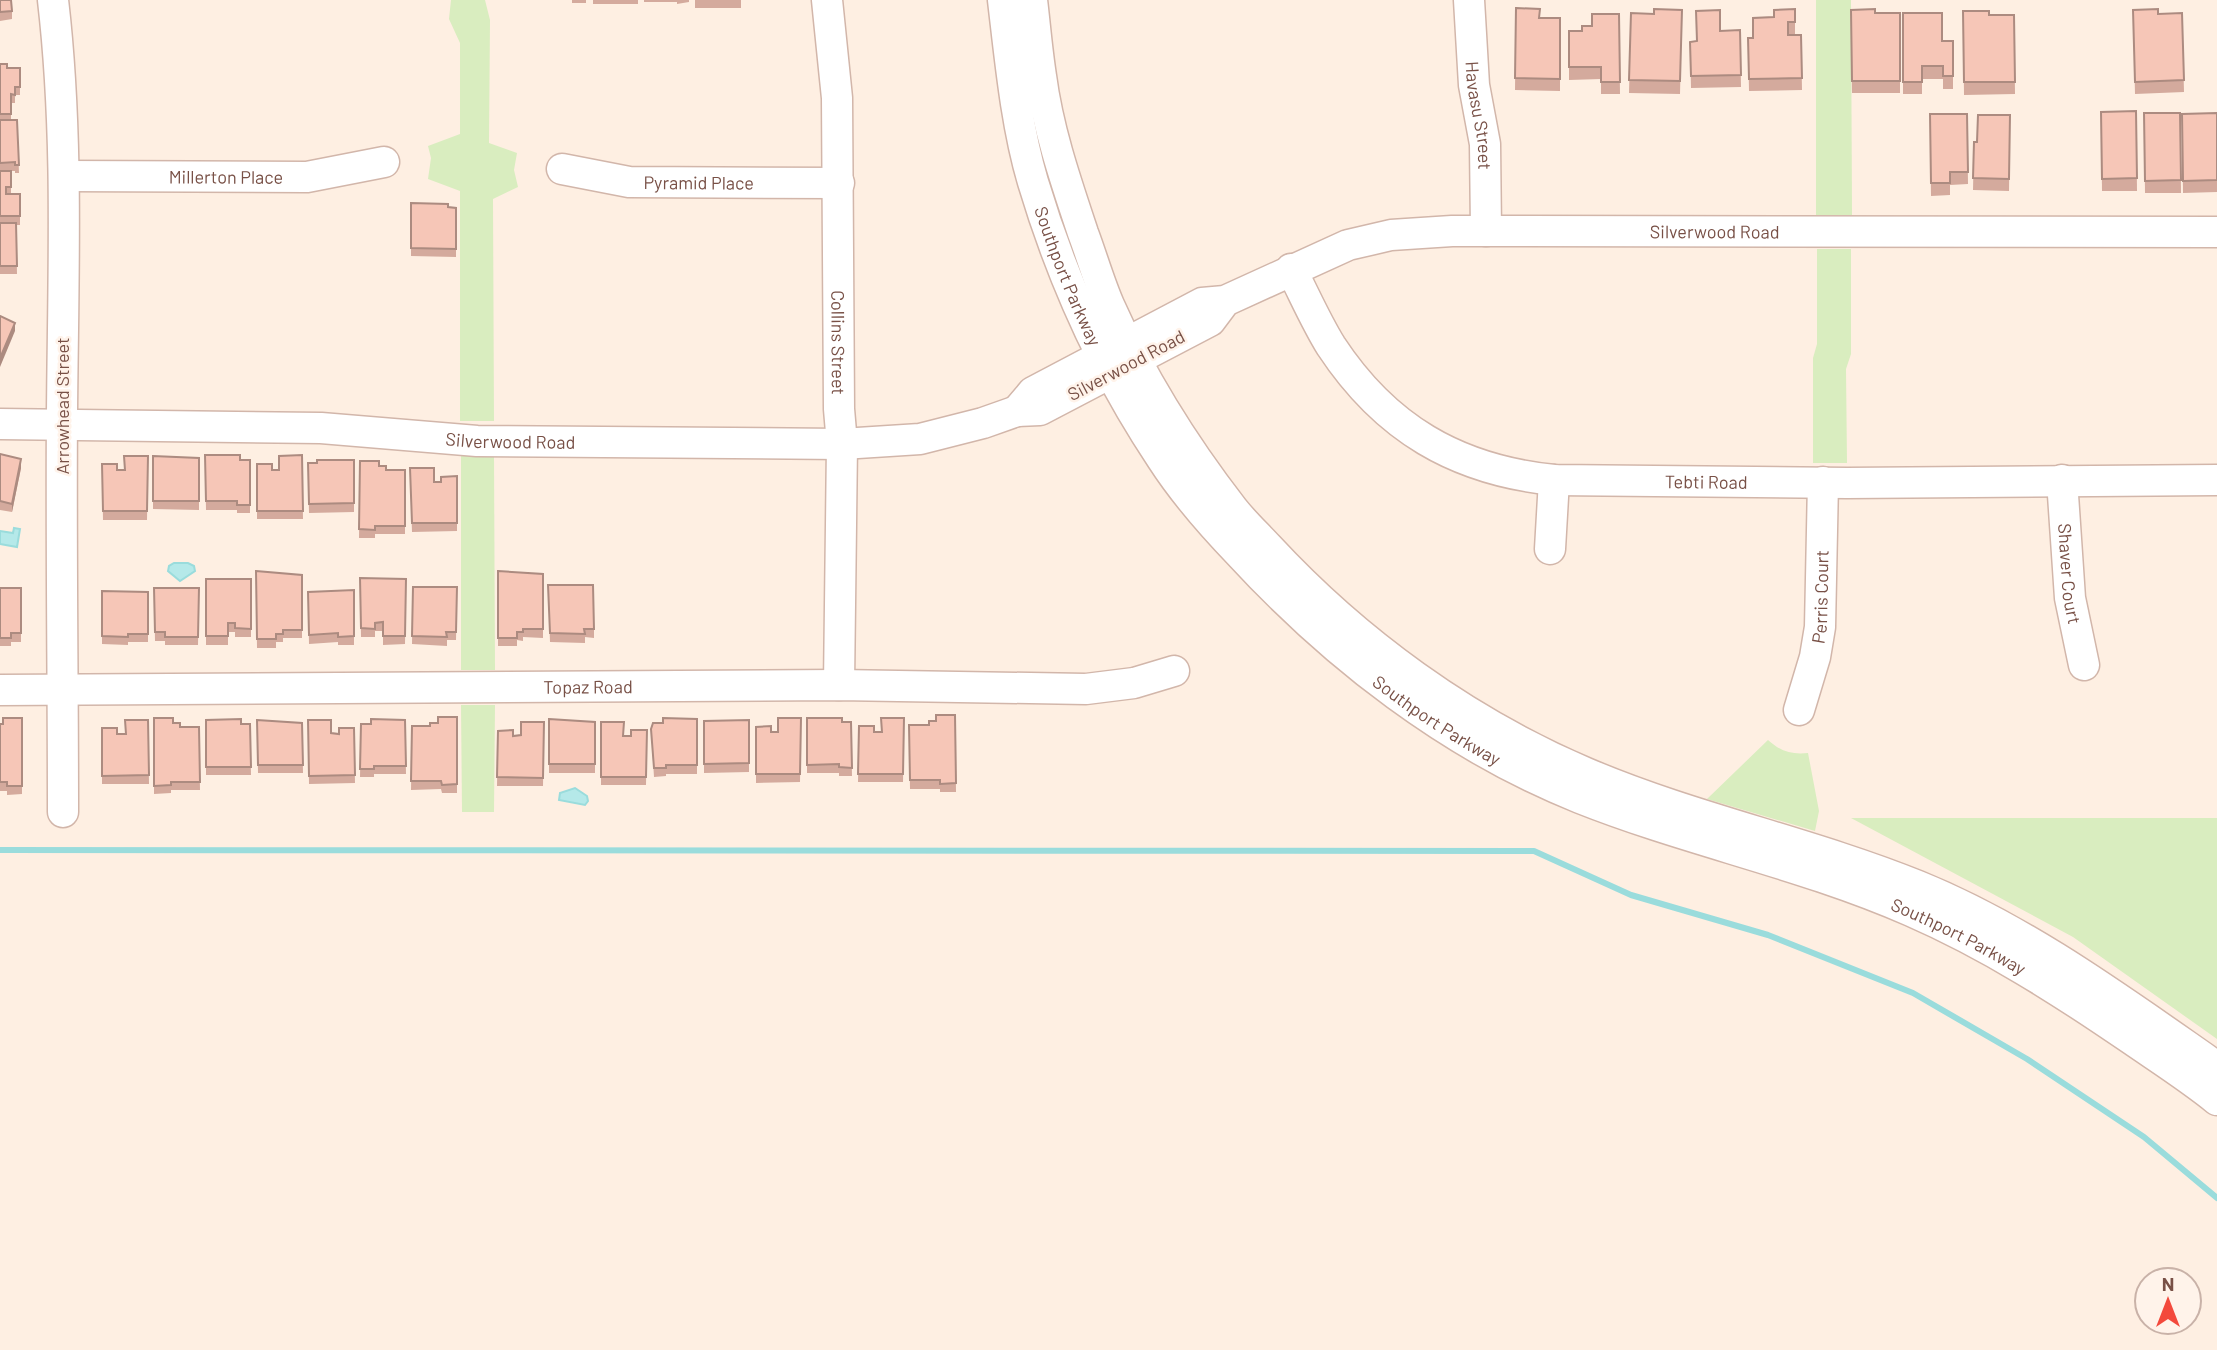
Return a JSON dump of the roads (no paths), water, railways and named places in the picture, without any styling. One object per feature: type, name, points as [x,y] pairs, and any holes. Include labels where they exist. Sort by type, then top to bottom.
[{"type":"street","name":"Arrowhead Street","points":[[53,0],[60,57],[65,176],[62,426],[63,812]]},
{"type":"street","name":"Collins Street","points":[[827,0],[837,98],[839,183],[839,409],[842,444],[839,685]]},
{"type":"street","name":"Southport Parkway","points":[[1003,0],[1013,81],[1032,178],[1064,271],[1120,357],[1174,423],[1235,511],[1299,580],[1366,639],[1440,694],[1523,742],[1587,773],[1921,887],[2012,932],[2083,975],[2217,1067]]},
{"type":"street","name":"Southport Parkway","points":[[1032,0],[1041,80],[1062,170],[1109,304],[1120,357],[1163,461],[1215,528],[1300,616],[1349,659],[1425,715],[1511,765],[1576,796],[1655,825],[1811,874],[1911,911],[1999,954],[2080,1004],[2217,1100]]},
{"type":"street","name":"Havasu Street","points":[[1469,0],[1474,85],[1485,144],[1486,232]]},
{"type":"street","name":"Millerton Place","points":[[65,176],[307,177],[384,162]]},
{"type":"street","name":"Pyramid Place","points":[[562,169],[629,182],[839,183]]},
{"type":"street","name":"Silverwood Road","points":[[0,424],[321,428],[477,441],[842,444],[920,439],[1017,411],[1040,410],[1120,357],[1210,321],[1226,301],[1348,245],[1391,235],[1486,232],[2217,232]]},
{"type":"street","name":"Tebti Road","points":[[1291,269],[1330,344],[1356,380],[1391,415],[1450,455],[1522,477],[1554,480],[1823,482],[2217,480]]},
{"type":"street","points":[[1550,549],[1554,480]]},
{"type":"street","name":"Shaver Court","points":[[2062,480],[2070,597],[2084,666]]},
{"type":"street","name":"Perris Court","points":[[1799,710],[1815,657],[1820,627],[1823,482]]},
{"type":"street","name":"Topaz Road","points":[[0,690],[839,685],[1086,689],[1134,683],[1174,671]]},
{"type":"water","points":[[14,528],[20,529],[17,547],[0,544],[0,531],[13,533]]},
{"type":"water","points":[[174,563],[188,563],[194,566],[195,571],[180,581],[168,571],[169,566]]},
{"type":"water","points":[[575,788],[587,796],[585,805],[559,800],[560,793]]},
{"type":"waterway","points":[[0,850],[1534,851],[1631,895],[1768,935],[1913,993],[2027,1059],[2144,1137],[2217,1198]]}]
